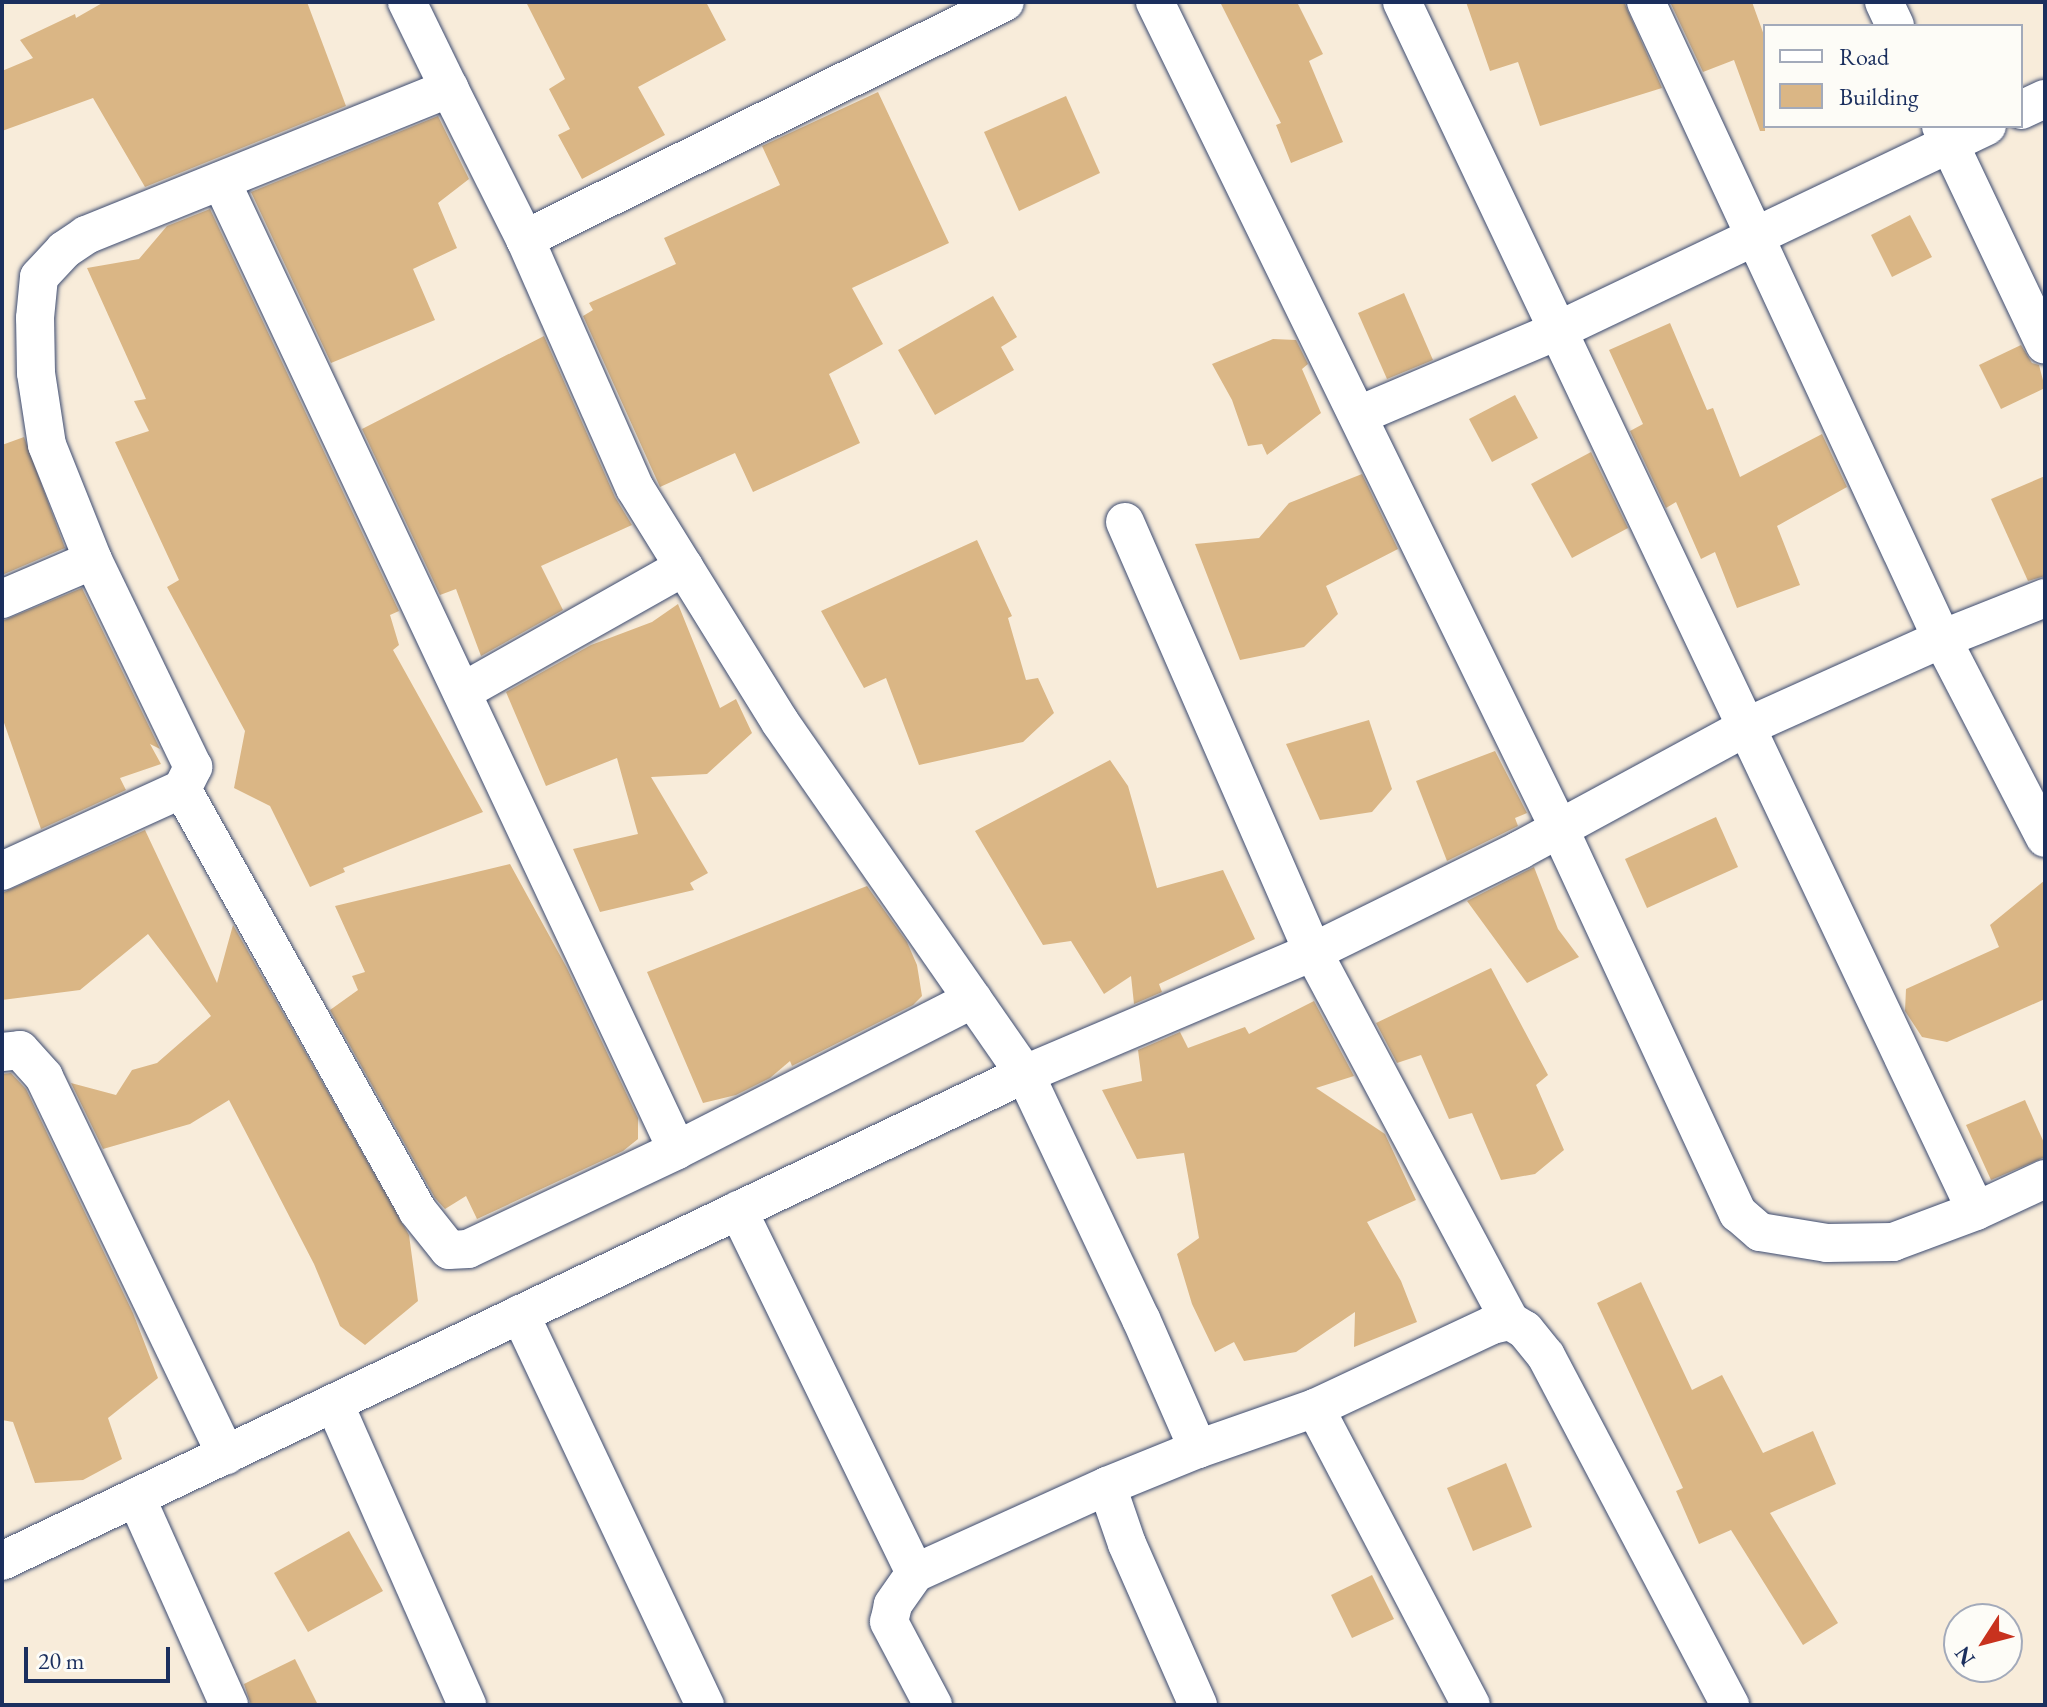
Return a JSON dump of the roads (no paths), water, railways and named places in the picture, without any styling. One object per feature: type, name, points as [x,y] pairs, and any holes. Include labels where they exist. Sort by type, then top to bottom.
[{"type":"street","points":[[407,2],[525,239],[635,488],[780,722],[1025,1074],[1141,1319],[1198,1449]]},
{"type":"street","points":[[525,239],[1005,2]]},
{"type":"street","points":[[1155,2],[1559,828],[1738,1213],[1760,1232],[1827,1243],[1893,1242],[1976,1211],[2045,1179]]},
{"type":"street","points":[[1402,2],[1976,1211]]},
{"type":"street","points":[[1646,2],[1942,639],[2045,838]]},
{"type":"street","points":[[1884,2],[1894,24]]},
{"type":"street","points":[[2,871],[182,789],[193,767],[93,560],[47,445],[36,373],[35,318],[39,277],[64,250],[86,235],[449,88]]},
{"type":"street","points":[[2023,109],[2045,99]]},
{"type":"street","points":[[1359,415],[1559,330],[1755,237],[1945,135],[1978,128]]},
{"type":"street","points":[[1945,135],[2045,345]]},
{"type":"street","points":[[221,181],[677,1150]]},
{"type":"street","points":[[1125,522],[1313,952],[1510,1321],[1525,1330],[1546,1356],[1730,1705]]},
{"type":"street","points":[[2,599],[93,560]]},
{"type":"street","points":[[462,692],[684,567]]},
{"type":"street","points":[[2,1561],[1025,1074],[1313,952],[1559,828],[1748,726],[1942,639],[2045,598]]},
{"type":"street","points":[[182,789],[417,1210],[449,1250],[468,1249],[677,1150],[973,999]]},
{"type":"street","points":[[2,1052],[20,1050],[44,1077],[226,1455]]},
{"type":"street","points":[[738,1210],[915,1573]]},
{"type":"street","points":[[520,1314],[705,1705]]},
{"type":"street","points":[[933,1705],[889,1622],[889,1613],[915,1573],[1107,1486],[1198,1449],[1315,1408],[1492,1325],[1510,1321]]},
{"type":"street","points":[[334,1403],[467,1705]]},
{"type":"street","points":[[1315,1408],[1471,1705]]},
{"type":"street","points":[[1107,1486],[1127,1544],[1198,1705]]},
{"type":"street","points":[[136,1497],[229,1705]]}]
